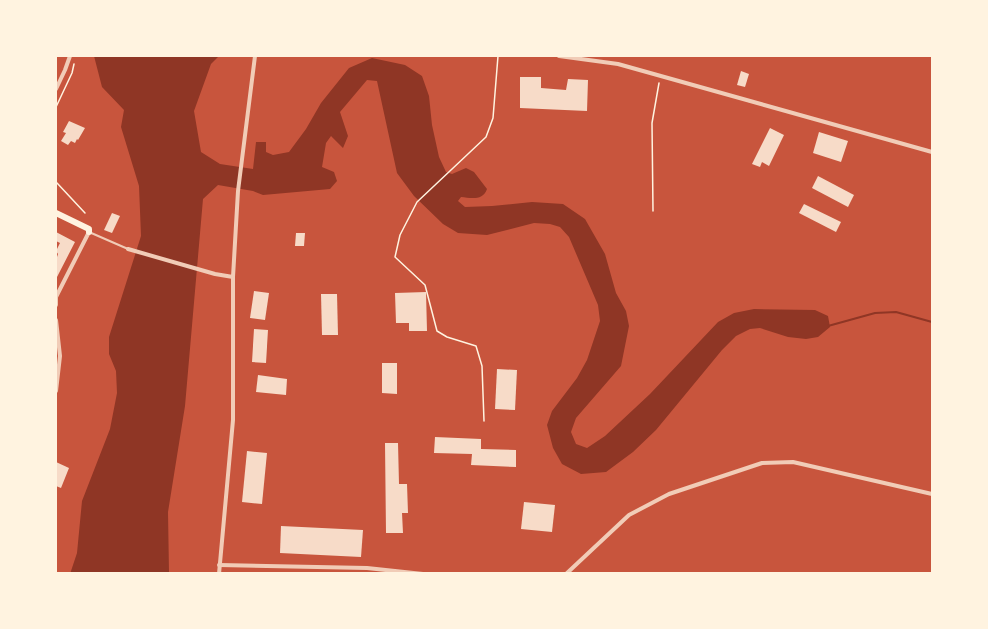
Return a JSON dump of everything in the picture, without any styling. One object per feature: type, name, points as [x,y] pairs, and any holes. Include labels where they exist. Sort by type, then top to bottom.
[{"type":"main road","points":[[56,213],[80,224],[89,232]]},
{"type":"street","points":[[56,89],[70,56]]},
{"type":"street","points":[[219,573],[233,420],[232,277],[238,191],[255,56]]},
{"type":"street","points":[[560,56],[618,64],[933,152]]},
{"type":"street","points":[[56,305],[56,297],[89,232]]},
{"type":"street","points":[[128,249],[232,277]]},
{"type":"street","points":[[56,320],[60,356],[56,391]]},
{"type":"street","points":[[566,573],[629,515],[669,494],[762,464],[793,462],[933,494]]},
{"type":"street","points":[[219,565],[367,568],[423,573]]},
{"type":"lane","points":[[89,232],[128,249]]},
{"type":"path","points":[[484,421],[482,366],[476,346],[436,331],[425,285],[394,257],[400,235],[417,202],[451,172],[486,136],[493,118],[498,56]]},
{"type":"path","points":[[56,107],[72,73],[75,59]]},
{"type":"path","points":[[652,211],[652,123],[660,76]]},
{"type":"path","points":[[57,183],[85,213]]},
{"type":"shaded area","points":[[94,56],[219,56],[211,64],[194,111],[201,152],[220,164],[253,169],[256,142],[266,142],[266,152],[273,155],[289,152],[321,103],[349,68],[372,58],[405,65],[422,76],[429,96],[439,157],[446,172],[452,174],[466,168],[474,172],[487,189],[480,197],[461,197],[458,201],[465,207],[532,202],[563,204],[585,219],[605,254],[616,293],[626,311],[629,326],[621,366],[576,418],[571,432],[576,444],[587,448],[605,436],[650,394],[718,322],[734,313],[754,309],[815,310],[828,316],[830,327],[818,337],[806,339],[788,337],[760,328],[750,329],[736,336],[656,430],[633,452],[606,472],[581,474],[562,464],[553,448],[547,425],[552,411],[577,378],[587,360],[600,321],[598,305],[569,237],[560,227],[550,224],[534,223],[487,235],[458,233],[443,224],[414,196],[397,173],[377,81],[367,80],[340,112],[348,136],[343,148],[331,136],[326,143],[322,167],[334,172],[337,181],[330,189],[263,195],[218,185],[203,199],[185,406],[168,512],[169,573],[70,574],[77,553],[82,501],[110,429],[117,393],[116,371],[109,354],[109,337],[141,236],[139,186],[121,127],[124,110],[102,87]]},
{"type":"building","points":[[741,71],[749,74],[745,87],[737,85]]},
{"type":"building","points":[[520,77],[541,77],[541,88],[566,90],[568,79],[588,80],[587,111],[520,108]]},
{"type":"building","points":[[69,121],[85,128],[75,143],[71,141],[68,145],[61,141]]},
{"type":"building","points":[[770,128],[784,135],[769,166],[762,162],[760,167],[752,164]]},
{"type":"building","points":[[819,132],[848,141],[841,162],[813,153]]},
{"type":"building","points":[[818,176],[854,195],[848,207],[812,188]]},
{"type":"building","points":[[804,204],[841,222],[836,232],[799,213]]},
{"type":"building","points":[[112,213],[120,216],[112,233],[104,230]]},
{"type":"building","points":[[56,232],[75,242],[56,279],[58,254],[56,251],[60,243],[56,241]]},
{"type":"building","points":[[296,233],[305,233],[304,246],[295,246]]},
{"type":"building","points":[[254,291],[269,293],[265,320],[250,318]]},
{"type":"building","points":[[426,292],[427,331],[409,331],[409,323],[396,323],[395,293]]},
{"type":"building","points":[[321,294],[337,294],[338,335],[322,335]]},
{"type":"building","points":[[254,329],[268,330],[266,363],[252,362]]},
{"type":"building","points":[[382,363],[397,363],[397,394],[382,393]]},
{"type":"building","points":[[497,369],[517,370],[515,410],[495,409]]},
{"type":"building","points":[[258,375],[287,379],[286,395],[256,392]]},
{"type":"building","points":[[435,437],[481,439],[481,449],[516,450],[516,467],[471,465],[472,454],[434,453]]},
{"type":"building","points":[[385,443],[398,443],[399,484],[407,484],[408,513],[402,513],[403,533],[386,533]]},
{"type":"building","points":[[247,451],[267,453],[262,504],[242,502]]},
{"type":"building","points":[[56,462],[69,468],[61,488],[56,486]]},
{"type":"building","points":[[524,502],[555,505],[552,532],[521,529]]},
{"type":"building","points":[[281,526],[363,530],[361,557],[280,553]]},
{"type":"waterway","points":[[828,326],[875,313],[896,312],[932,322]]}]
